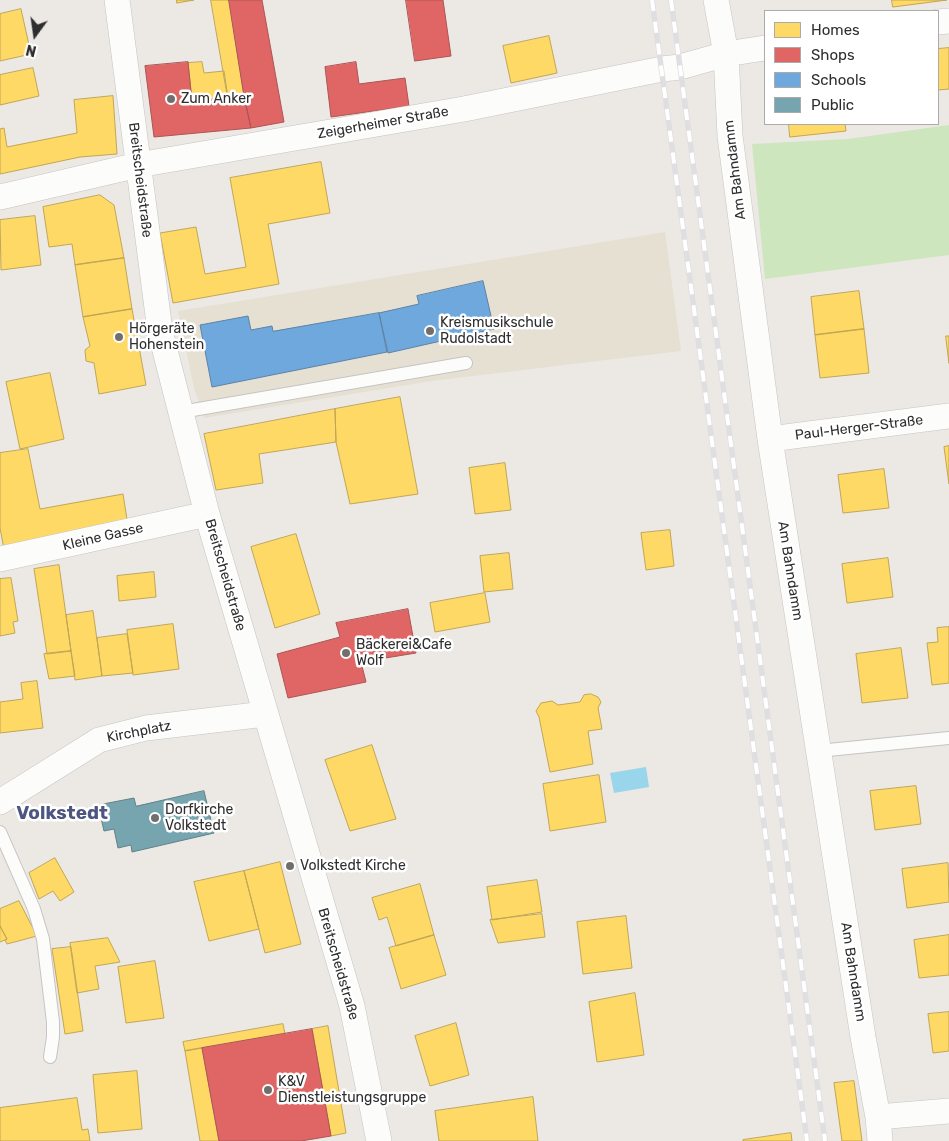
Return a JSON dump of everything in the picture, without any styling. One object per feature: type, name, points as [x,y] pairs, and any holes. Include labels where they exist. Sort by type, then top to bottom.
[{"type":"street","name":"Breitscheidstraße","points":[[117,0],[160,331],[207,514],[352,1006],[379,1141]]},
{"type":"street","name":"Am Bahndamm","points":[[716,0],[726,54],[730,136],[770,439],[879,1129]]},
{"type":"street","name":"Zeigerheimer Straße","points":[[0,197],[138,165],[464,109],[680,66],[726,54],[764,48]]},
{"type":"street","name":"Paul-Herger-Straße","points":[[770,439],[949,416]]},
{"type":"street","name":"Kleine Gasse","points":[[0,559],[207,514]]},
{"type":"street","name":"Kirchplatz","points":[[0,802],[99,740],[146,728],[265,714]]},
{"type":"street","points":[[879,1129],[949,1111]]},
{"type":"lane","points":[[181,412],[466,363]]},
{"type":"lane","points":[[818,751],[949,738]]},
{"type":"lane","points":[[0,832],[34,909],[43,940],[53,1037],[50,1058]]},
{"type":"shaded area","name":"Kreismusikschule Rudolstadt","points":[[665,232],[681,351],[432,381],[204,418],[194,388],[178,311]]},
{"type":"green space","points":[[949,125],[949,255],[765,279],[752,144],[848,139]]},
{"type":"water","points":[[646,767],[649,787],[614,793],[610,773]]},
{"type":"building: Homes","points":[[177,0],[194,0],[177,3]]},
{"type":"building: Homes","points":[[211,0],[229,0],[244,96],[228,98]]},
{"type":"building: Homes","points":[[892,0],[947,0],[893,7]]},
{"type":"building: Homes","points":[[21,9],[31,54],[0,61],[0,14]]},
{"type":"building: Homes","points":[[549,36],[557,73],[511,83],[503,46]]},
{"type":"building: Homes","points":[[949,48],[949,89],[939,90],[939,49]]},
{"type":"building: Homes","points":[[202,62],[204,73],[224,71],[228,98],[192,101],[188,63]]},
{"type":"building: Homes","points":[[33,68],[39,96],[0,105],[0,75]]},
{"type":"building: Homes","points":[[113,96],[117,154],[80,157],[0,174],[0,129],[4,128],[7,147],[77,133],[74,100]]},
{"type":"building: Homes","points":[[789,125],[845,125],[846,131],[790,137]]},
{"type":"building: Homes","points":[[321,162],[330,213],[268,224],[279,284],[173,303],[160,233],[196,227],[205,274],[246,267],[230,178]]},
{"type":"building: Homes","points":[[100,195],[114,205],[124,258],[75,265],[72,244],[49,247],[43,207]]},
{"type":"building: Homes","points":[[35,216],[41,265],[1,270],[0,220]]},
{"type":"building: Homes","points":[[124,258],[132,309],[83,317],[75,265]]},
{"type":"building: Homes","points":[[859,291],[864,329],[815,335],[811,297]]},
{"type":"building: Homes","points":[[132,309],[146,385],[99,394],[94,363],[86,361],[85,350],[90,346],[83,317]]},
{"type":"building: Homes","points":[[864,329],[869,373],[820,378],[815,335]]},
{"type":"building: Homes","points":[[946,336],[949,336],[949,363]]},
{"type":"building: Homes","points":[[50,373],[64,439],[20,449],[6,382]]},
{"type":"building: Homes","points":[[400,397],[418,494],[350,504],[336,442],[335,409]]},
{"type":"building: Homes","points":[[335,409],[336,442],[259,454],[263,483],[216,490],[204,434]]},
{"type":"building: Homes","points":[[949,446],[949,484],[944,447]]},
{"type":"building: Homes","points":[[28,449],[40,509],[123,494],[128,526],[4,549],[0,528],[0,453]]},
{"type":"building: Homes","points":[[505,463],[511,510],[475,514],[469,468]]},
{"type":"building: Homes","points":[[884,469],[889,508],[843,513],[838,475]]},
{"type":"building: Homes","points":[[670,530],[674,566],[646,570],[641,533]]},
{"type":"building: Homes","points":[[296,534],[320,614],[275,628],[251,547]]},
{"type":"building: Homes","points":[[509,553],[513,589],[484,592],[480,556]]},
{"type":"building: Homes","points":[[888,558],[893,597],[847,603],[842,564]]},
{"type":"building: Homes","points":[[59,565],[71,651],[47,654],[34,569]]},
{"type":"building: Homes","points":[[154,572],[156,597],[119,601],[117,576]]},
{"type":"building: Homes","points":[[11,578],[18,621],[13,622],[15,633],[0,636],[0,579]]},
{"type":"building: Homes","points":[[485,593],[490,622],[435,632],[430,603]]},
{"type":"building: Homes","points":[[93,611],[102,676],[75,680],[66,615]]},
{"type":"building: Homes","points":[[173,624],[179,669],[133,675],[127,630]]},
{"type":"building: Homes","points":[[949,627],[949,683],[932,685],[927,643],[938,642],[937,628]]},
{"type":"building: Homes","points":[[127,634],[133,673],[102,676],[97,638]]},
{"type":"building: Homes","points":[[901,648],[908,698],[862,703],[856,654]]},
{"type":"building: Homes","points":[[71,651],[75,676],[49,679],[44,654]]},
{"type":"building: Homes","points":[[37,681],[43,728],[0,733],[0,702],[23,699],[21,683]]},
{"type":"building: Homes","points":[[591,694],[598,697],[601,702],[598,708],[602,729],[588,731],[593,764],[550,772],[539,717],[536,711],[541,703],[552,701],[558,705],[580,702],[584,695]]},
{"type":"building: Homes","points":[[372,745],[396,819],[350,831],[325,760]]},
{"type":"building: Homes","points":[[599,775],[606,822],[550,831],[543,784]]},
{"type":"building: Homes","points":[[916,786],[921,824],[875,830],[870,791]]},
{"type":"building: Homes","points":[[55,858],[74,892],[60,901],[53,891],[39,899],[29,873]]},
{"type":"building: Homes","points":[[280,862],[301,944],[265,953],[244,871]]},
{"type":"building: Homes","points":[[948,863],[949,902],[907,908],[902,869]]},
{"type":"building: Homes","points":[[244,871],[259,929],[209,941],[194,882]]},
{"type":"building: Homes","points":[[537,880],[542,912],[492,920],[487,887]]},
{"type":"building: Homes","points":[[420,884],[434,935],[396,946],[387,917],[379,920],[372,898]]},
{"type":"building: Homes","points":[[19,901],[37,936],[7,944],[5,940],[7,939],[0,926],[0,909]]},
{"type":"building: Homes","points":[[542,914],[545,937],[498,943],[490,920]]},
{"type":"building: Homes","points":[[626,916],[632,968],[583,974],[577,922]]},
{"type":"building: Homes","points":[[0,926],[7,939],[0,942]]},
{"type":"building: Homes","points":[[434,935],[446,975],[401,989],[389,948]]},
{"type":"building: Homes","points":[[949,935],[949,975],[919,978],[914,940]]},
{"type":"building: Homes","points":[[108,938],[120,962],[95,966],[99,989],[77,993],[70,943]]},
{"type":"building: Homes","points":[[71,947],[83,1031],[65,1034],[52,949]]},
{"type":"building: Homes","points":[[155,961],[164,1018],[126,1023],[118,967]]},
{"type":"building: Homes","points":[[635,993],[644,1055],[597,1062],[589,1002]]},
{"type":"building: Homes","points":[[949,1012],[949,1051],[933,1053],[928,1014]]},
{"type":"building: Homes","points":[[456,1023],[469,1075],[430,1086],[415,1036]]},
{"type":"building: Homes","points":[[283,1024],[285,1034],[185,1051],[183,1042]]},
{"type":"building: Homes","points":[[328,1026],[346,1133],[331,1136],[312,1029]]},
{"type":"building: Homes","points":[[202,1048],[219,1141],[200,1141],[185,1051]]},
{"type":"building: Homes","points":[[137,1071],[142,1129],[98,1133],[93,1075]]},
{"type":"building: Homes","points":[[854,1081],[862,1141],[842,1141],[834,1083]]},
{"type":"building: Homes","points":[[533,1097],[538,1141],[439,1141],[435,1111]]},
{"type":"building: Homes","points":[[77,1098],[82,1130],[88,1129],[90,1141],[0,1141],[0,1108]]},
{"type":"building: Homes","points":[[791,1133],[792,1141],[743,1141],[743,1140]]},
{"type":"building: Shops","points":[[229,0],[262,0],[284,122],[251,128]]},
{"type":"building: Shops","points":[[406,0],[443,0],[451,56],[415,61]]},
{"type":"building: Shops","name":"Zum Anker","points":[[188,62],[192,101],[244,96],[251,128],[154,137],[145,66]]},
{"type":"building: Shops","points":[[356,62],[359,84],[405,78],[409,106],[331,117],[325,67]]},
{"type":"building: Shops","name":"Bäckerei&Cafe Wolf","points":[[408,609],[416,653],[361,662],[366,682],[288,698],[277,654],[340,637],[336,623]]},
{"type":"building: Shops","points":[[312,1029],[331,1136],[301,1141],[219,1141],[202,1048]]},
{"type":"building: Schools","points":[[483,281],[494,329],[388,353],[379,313],[419,304],[417,296]]},
{"type":"building: Schools","points":[[379,313],[387,352],[212,387],[200,325],[248,316],[251,330],[272,326],[273,331]]},
{"type":"building: Public","name":"Dorfkirche Volkstedt","points":[[204,791],[214,833],[132,852],[131,845],[118,848],[114,829],[104,831],[98,805],[134,798],[136,806]]},
{"type":"railway","points":[[652,0],[807,1141]]},
{"type":"railway","points":[[671,0],[825,1141]]},
{"type":"place","name":"Zum Anker","points":[[171,99]]},
{"type":"place","name":"Kreismusikschule Rudolstadt","points":[[430,331]]},
{"type":"place","name":"Hörgeräte Hohenstein","points":[[119,337]]},
{"type":"place","name":"Bäckerei&Cafe Wolf","points":[[346,653]]},
{"type":"place","name":"Dorfkirche Volkstedt","points":[[155,818]]},
{"type":"place","name":"Volkstedt Kirche","points":[[290,866]]},
{"type":"place","name":"K&V Dienstleistungsgruppe","points":[[268,1090]]},
{"type":"district","name":"Volkstedt","points":[[62,814]]}]
